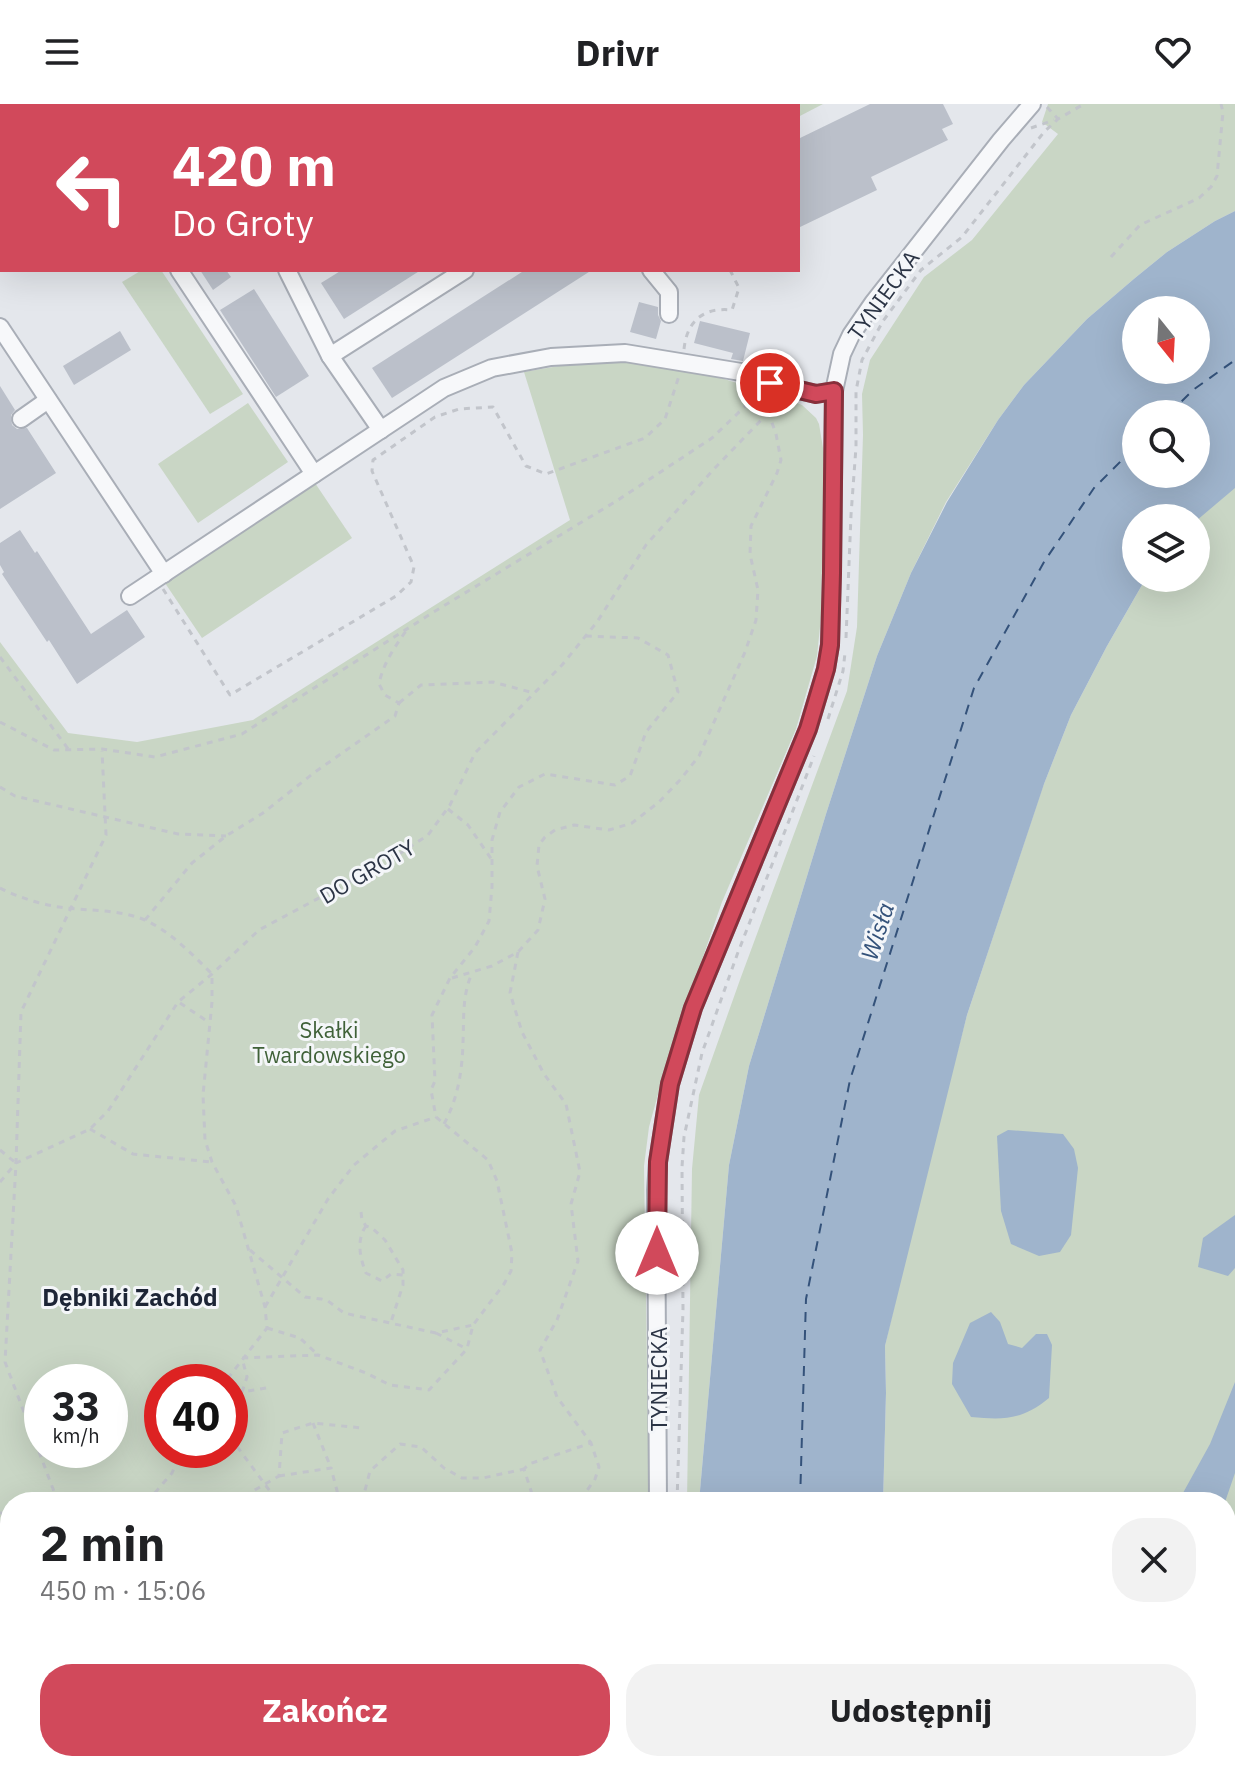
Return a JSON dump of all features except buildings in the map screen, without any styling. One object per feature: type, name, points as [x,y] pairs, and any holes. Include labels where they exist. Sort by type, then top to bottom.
[{"type":"street","name":"TYNIECKA","points":[[658,1492],[656,1190],[670,1084],[693,1008],[808,729],[826,669],[830,645],[834,391],[842,354],[851,335],[920,243],[1032,104]]},
{"type":"street","points":[[180,272],[314,474]]},
{"type":"street","points":[[294,272],[330,356],[381,430]]},
{"type":"street","points":[[330,356],[462,272]]},
{"type":"street","points":[[653,272],[669,292],[669,314]]},
{"type":"street","points":[[0,327],[162,580]]},
{"type":"street","points":[[130,596],[162,580],[444,388],[492,368],[551,357],[625,353],[741,372],[816,394],[834,391]]},
{"type":"street","points":[[21,419],[48,400]]},
{"type":"path","points":[[1045,104],[1058,119],[1084,104]]},
{"type":"path","points":[[1111,257],[1140,225],[1199,198],[1211,187],[1217,176],[1223,112],[1221,104]]},
{"type":"path","points":[[162,580],[230,695],[396,596],[411,582],[414,567],[372,471],[373,460],[435,417],[459,409],[493,407],[526,466],[546,474],[645,438],[665,419],[683,362],[686,333],[695,320],[716,308],[732,310],[739,288],[731,272]]},
{"type":"path","points":[[0,722],[54,750],[102,749],[155,757],[242,734],[712,438],[770,383]]},
{"type":"path","name":"DO GROTY","points":[[0,1182],[16,1163],[90,1129],[108,1111],[178,1002],[259,930],[390,860],[428,835],[448,808],[475,753],[562,665],[586,636],[646,545],[714,469],[759,423],[785,402]]},
{"type":"path","points":[[759,423],[770,417],[774,410]]},
{"type":"path","points":[[450,978],[492,966],[518,952],[538,930],[545,899],[537,866],[539,845],[545,837],[555,830],[574,825],[609,830],[632,823],[659,802],[699,756],[756,620],[758,590],[750,554],[751,526],[781,460],[770,417]]},
{"type":"path","points":[[399,703],[385,695],[379,684],[390,653],[407,629]]},
{"type":"path","points":[[267,1328],[300,1338],[318,1355],[390,1385],[429,1390],[467,1349],[473,1325],[511,1271],[512,1253],[497,1181],[488,1160],[436,1117],[431,1090],[435,1081],[432,1015],[450,978],[475,947],[489,921],[492,840],[500,812],[519,787],[545,774],[615,785],[630,776],[646,732],[678,692],[668,655],[638,638],[586,636]]},
{"type":"path","points":[[0,657],[69,750]]},
{"type":"path","points":[[145,920],[192,863],[395,716],[399,703],[421,685],[493,682],[534,693]]},
{"type":"path","points":[[54,1492],[5,1362],[21,1012],[106,835],[102,749]]},
{"type":"path","points":[[0,787],[15,796],[178,834],[226,836]]},
{"type":"path","points":[[448,808],[468,825],[492,860]]},
{"type":"path","points":[[0,888],[60,907],[93,909],[145,920],[170,935],[212,974],[203,1095],[205,1140],[212,1162],[236,1206],[265,1307],[267,1328],[238,1364]]},
{"type":"path","points":[[518,952],[510,993],[522,1032],[544,1074],[566,1104],[580,1172],[571,1204],[578,1261],[557,1320],[540,1350],[557,1397],[591,1443],[599,1467],[586,1492]]},
{"type":"path","points":[[444,1124],[456,1098],[460,1078],[466,988],[472,973]]},
{"type":"path","points":[[178,1002],[210,1023]]},
{"type":"path","points":[[265,1307],[328,1199],[354,1165],[395,1131],[436,1117]]},
{"type":"path","points":[[90,1129],[133,1154],[212,1162]]},
{"type":"path","points":[[0,1150],[16,1163]]},
{"type":"path","points":[[361,1212],[366,1226],[385,1240],[403,1270],[403,1285],[391,1322]]},
{"type":"path","points":[[366,1226],[360,1243],[366,1273],[382,1281],[391,1274],[403,1275]]},
{"type":"path","points":[[249,1249],[305,1297],[328,1301],[344,1313],[436,1333],[467,1349]]},
{"type":"path","points":[[436,1333],[473,1325]]},
{"type":"path","points":[[242,1358],[318,1355]]},
{"type":"path","points":[[242,1358],[247,1377],[242,1392],[266,1388]]},
{"type":"path","points":[[313,1423],[337,1492]]},
{"type":"path","points":[[279,1476],[282,1433],[313,1423],[362,1428]]},
{"type":"path","points":[[365,1492],[370,1471],[400,1444],[421,1447],[444,1468],[462,1478],[483,1478],[524,1469],[529,1464],[591,1443]]},
{"type":"path","points":[[248,1461],[271,1492]]},
{"type":"path","points":[[156,1492],[174,1468]]},
{"type":"path","points":[[250,1492],[279,1476],[331,1468]]},
{"type":"path","points":[[524,1469],[531,1492]]},
{"type":"green space","points":[[800,104],[823,104],[800,116]]},
{"type":"green space","points":[[1048,104],[1235,104],[1235,211],[1167,252],[1135,278],[1087,319],[1024,385],[946,502],[911,573],[877,656],[749,1066],[729,1165],[700,1492],[687,1492],[692,1169],[699,1095],[847,691],[857,627],[862,394],[870,360],[924,277],[972,240],[1058,134],[1042,122]]},
{"type":"green space","points":[[139,272],[162,272],[243,394],[210,414],[122,282]]},
{"type":"green space","name":"Skałki Twardowskiego","points":[[599,359],[669,367],[737,383],[739,380],[802,405],[816,418],[824,454],[821,617],[817,656],[796,729],[722,902],[668,1058],[649,1127],[644,1166],[649,1492],[0,1492],[0,642],[68,733],[137,742],[253,720],[570,520],[524,372]]},
{"type":"green space","points":[[248,403],[288,462],[198,523],[158,464]]},
{"type":"green space","points":[[1235,456],[1235,1492],[883,1492],[885,1346],[924,1159],[967,1015],[1042,789],[1071,715],[1138,592],[1210,592],[1210,504],[1205,504]]},
{"type":"green space","points":[[315,483],[352,538],[202,638],[165,583]]},
{"type":"water","name":"Wisła","points":[[1235,211],[1235,488],[1210,509],[1210,504],[1122,504],[1122,592],[1138,592],[1071,715],[1044,784],[967,1015],[885,1346],[883,1492],[700,1492],[729,1165],[749,1066],[877,656],[911,573],[947,502],[998,420],[1024,385],[1087,319],[1167,252]]},
{"type":"water","points":[[1008,1130],[1063,1134],[1074,1149],[1078,1168],[1071,1235],[1060,1252],[1039,1256],[1011,1244],[1001,1211],[997,1136]]},
{"type":"water","points":[[1235,1215],[1235,1268],[1228,1276],[1198,1267],[1203,1238]]},
{"type":"water","points":[[991,1312],[1000,1322],[1008,1344],[1022,1348],[1036,1334],[1047,1334],[1052,1345],[1049,1398],[1030,1411],[1013,1417],[971,1417],[952,1384],[953,1363],[970,1323]]},
{"type":"water","points":[[1235,1382],[1235,1473],[1228,1492],[1184,1492],[1210,1444]]},
{"type":"ferry route","points":[[1183,400],[1235,360]]},
{"type":"ferry route","points":[[800,1492],[806,1299],[850,1080],[974,688],[1044,562],[1094,488],[1122,460]]},
{"type":"district","name":"Dębniki Zachód","points":[[130,1297]]},
{"type":"route","points":[[657,1253],[658,1162],[670,1084],[693,1008],[808,729],[830,645],[834,391],[816,394],[770,383]]}]
